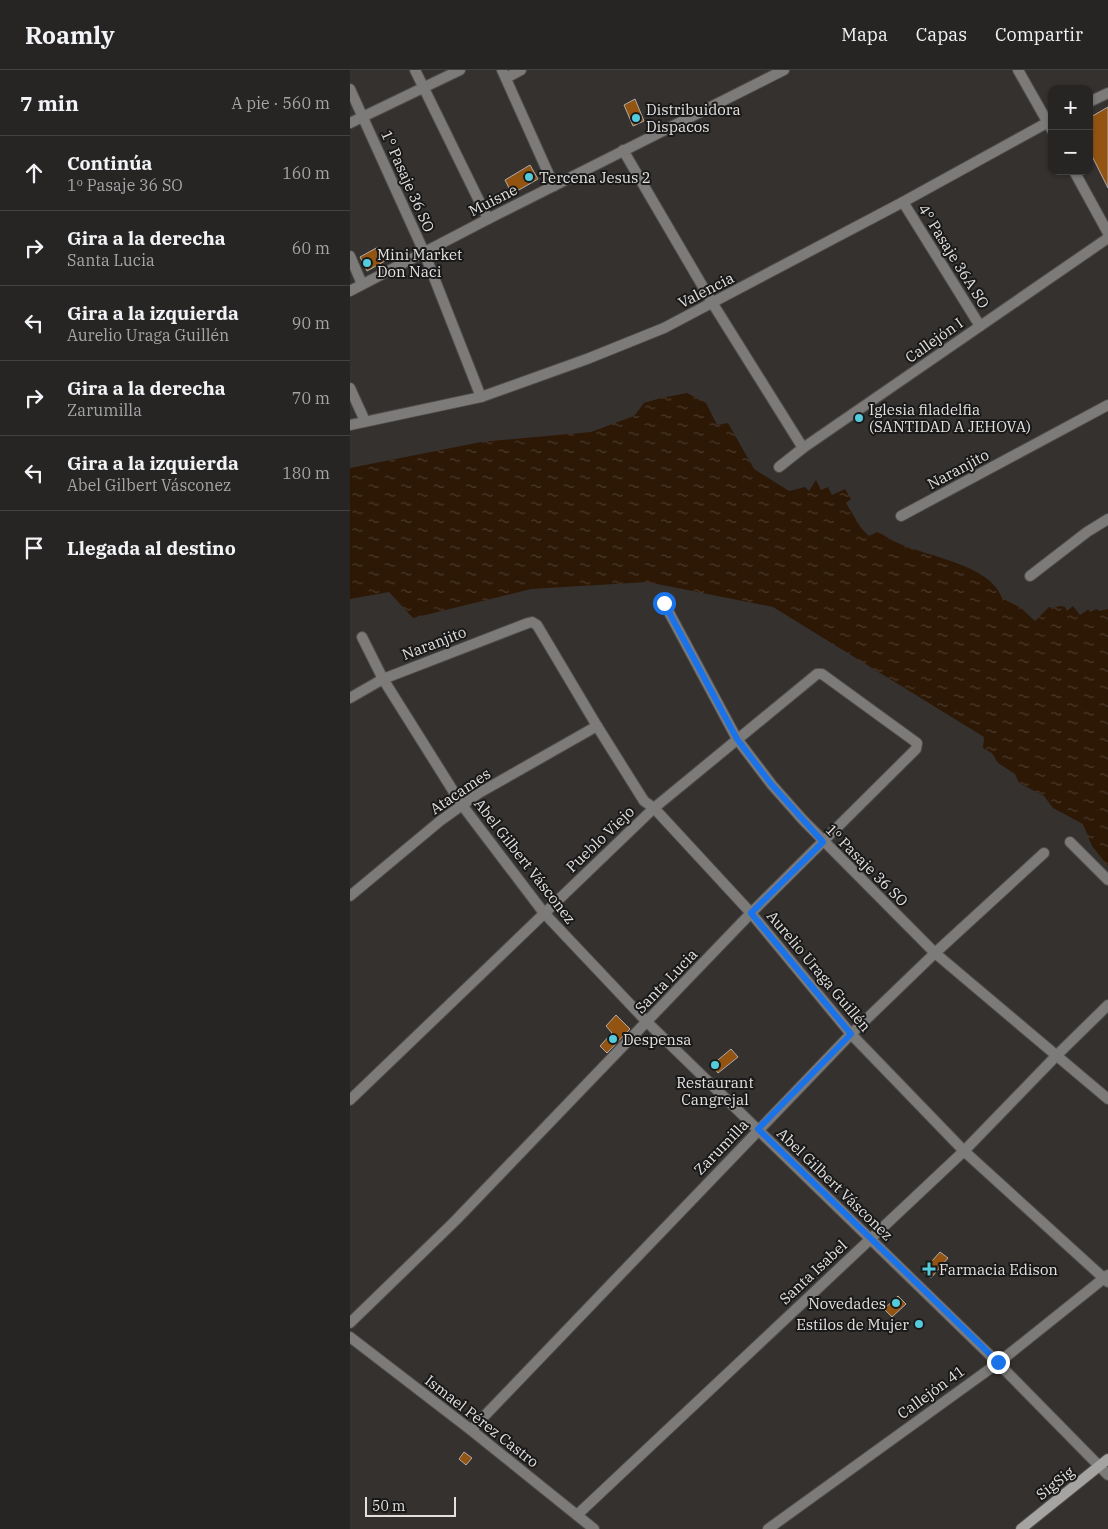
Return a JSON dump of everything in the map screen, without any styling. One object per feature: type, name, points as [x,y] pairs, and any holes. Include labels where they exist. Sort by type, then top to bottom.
[{"type":"street","points":[[415,70],[488,219]]},
{"type":"street","points":[[350,123],[460,70]]},
{"type":"street","points":[[521,70],[504,74],[554,186]]},
{"type":"street","name":"Muisne","points":[[350,291],[623,150],[784,70]]},
{"type":"street","points":[[1018,70],[1048,121]]},
{"type":"street","name":"1° Pasaje 36 SO","points":[[350,89],[424,252],[481,397]]},
{"type":"street","points":[[1093,100],[1108,93]]},
{"type":"street","name":"Valencia","points":[[350,425],[481,397],[588,359],[656,332],[713,304],[1048,125]]},
{"type":"street","points":[[623,150],[713,304],[803,448]]},
{"type":"street","points":[[1076,175],[1108,233]]},
{"type":"street","name":"4° Pasaje 36A SO","points":[[903,202],[980,326]]},
{"type":"street","name":"Callejón I","points":[[779,467],[803,448],[1108,238]]},
{"type":"street","points":[[350,256],[362,284]]},
{"type":"street","points":[[350,388],[365,421]]},
{"type":"street","name":"Naranjito","points":[[901,516],[1108,405]]},
{"type":"street","points":[[1030,576],[1086,532],[1108,519]]},
{"type":"street","name":"1º Pasaje 36 SO","points":[[664,603],[737,739],[772,785],[823,842],[935,953],[1108,1099]]},
{"type":"street","name":"Naranjito","points":[[350,698],[383,679],[532,622]]},
{"type":"street","name":"Aurelio Uraga Guillén","points":[[532,622],[540,629],[597,726],[643,799],[654,808],[751,913],[851,1034],[964,1151],[1107,1279]]},
{"type":"street","name":"Abel Gilbert Vásconez","points":[[362,637],[383,679],[462,805],[544,913],[647,1022],[1104,1463],[1108,1475]]},
{"type":"street","name":"Pueblo Viejo","points":[[350,1100],[654,808],[817,674],[822,674],[918,745]]},
{"type":"street","name":"Atacames","points":[[350,896],[440,821],[479,793],[597,726]]},
{"type":"street","name":"Santa Lucia","points":[[350,1323],[455,1221],[751,913],[918,745]]},
{"type":"street","points":[[1070,842],[1108,880]]},
{"type":"street","name":"Zarumilla","points":[[471,1430],[851,1034],[935,953],[1044,853]]},
{"type":"street","name":"Santa Isabel","points":[[577,1516],[964,1151],[1108,1005]]},
{"type":"street","name":"Callejón 41","points":[[768,1529],[998,1362],[1107,1279]]},
{"type":"street","name":"Ismael Pérez Castro","points":[[350,1338],[471,1430],[594,1529]]},
{"type":"street","name":"SigSig","points":[[1021,1529],[1104,1463]]},
{"type":"water","points":[[687,393],[706,403],[717,425],[728,423],[754,469],[789,491],[805,487],[809,491],[816,480],[821,490],[828,487],[832,495],[845,489],[851,499],[846,503],[861,528],[869,536],[877,532],[910,548],[971,569],[985,577],[995,586],[1002,598],[1021,608],[1035,621],[1049,607],[1065,607],[1067,611],[1073,606],[1080,615],[1089,609],[1090,612],[1096,609],[1100,611],[1108,609],[1108,866],[1092,846],[1083,824],[1053,808],[1044,796],[1019,783],[1015,774],[998,763],[992,753],[983,748],[984,737],[773,607],[647,582],[531,589],[413,618],[389,592],[350,599],[350,468],[481,442],[591,432],[634,416],[644,403]]},
{"type":"building","points":[[635,99],[644,121],[633,126],[624,105]]},
{"type":"building","points":[[1108,107],[1108,188],[1093,158],[1093,116]]},
{"type":"building","points":[[530,165],[538,179],[512,194],[505,180]]},
{"type":"building","points":[[378,247],[385,261],[367,271],[360,257]]},
{"type":"building","name":"Despensa","points":[[616,1015],[630,1029],[607,1053],[600,1046],[612,1033],[606,1026]]},
{"type":"building","points":[[731,1049],[738,1057],[718,1073],[712,1065]]},
{"type":"building","points":[[940,1252],[948,1258],[931,1278],[923,1271]]},
{"type":"building","points":[[898,1296],[906,1304],[892,1317],[884,1309]]},
{"type":"building","points":[[464,1452],[472,1458],[466,1465],[459,1459]]},
{"type":"place","name":"Distribuidora Dispacos","points":[[636,118]]},
{"type":"place","name":"Tercena Jesus 2","points":[[529,177]]},
{"type":"place","name":"Mini Market Don Naci","points":[[367,263]]},
{"type":"place","name":"Iglesia filadelfia (SANTIDAD A JEHOVA)","points":[[859,418]]},
{"type":"place","name":"Despensa","points":[[613,1039]]},
{"type":"place","name":"Restaurant Cangrejal","points":[[715,1065]]},
{"type":"place","name":"Farmacia Edison","points":[[929,1269]]},
{"type":"place","name":"Novedades","points":[[896,1303]]},
{"type":"place","name":"Estilos de Mujer","points":[[919,1324]]},
{"type":"route","points":[[664,603],[737,739],[772,785],[823,842],[751,913],[851,1034],[758,1129],[998,1362]]}]
